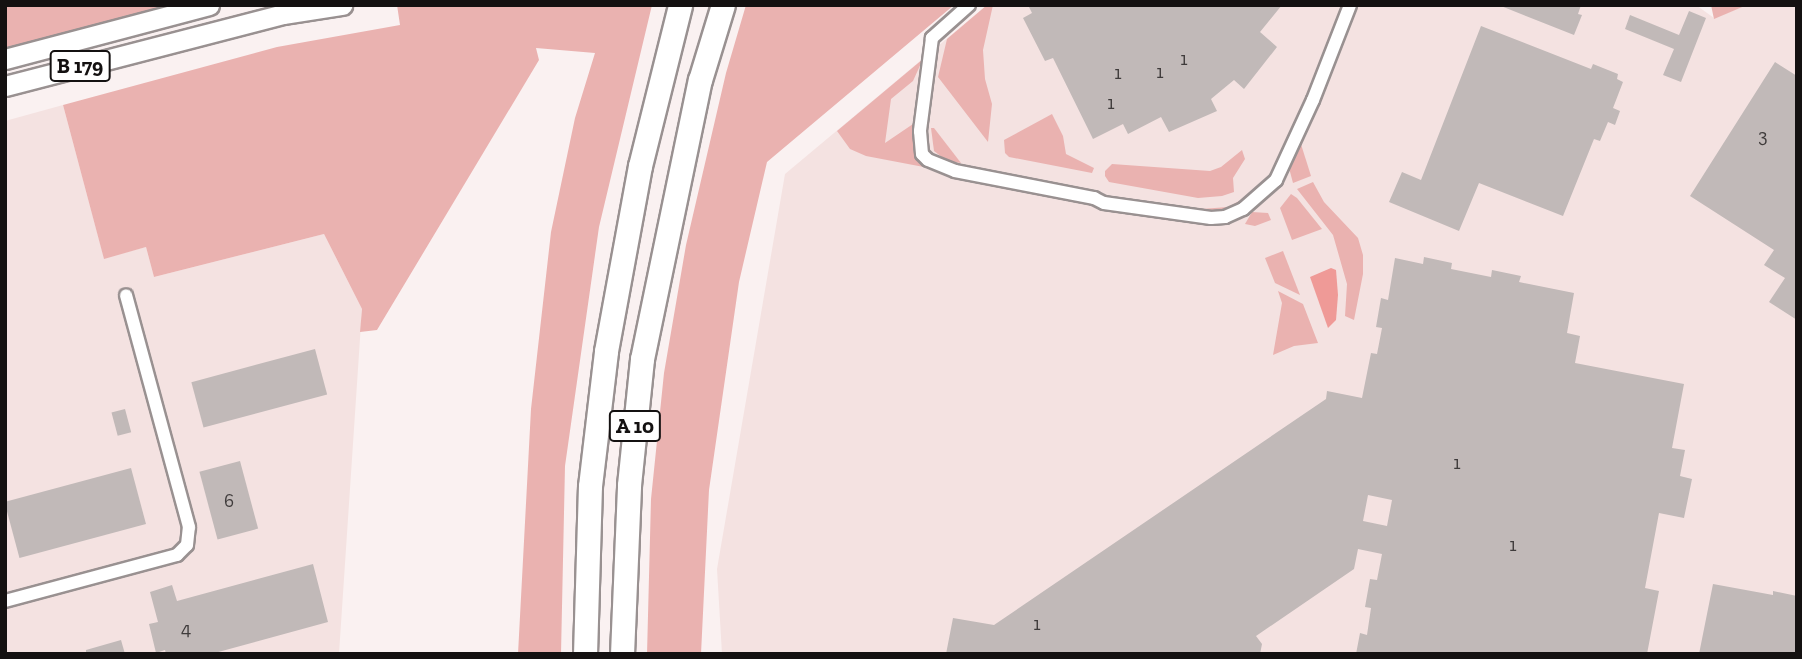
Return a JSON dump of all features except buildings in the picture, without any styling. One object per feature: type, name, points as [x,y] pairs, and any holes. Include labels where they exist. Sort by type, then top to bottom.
[{"type":"highway","name":"A 10","points":[[586,654],[590,486],[606,351],[640,166],[680,5]]},
{"type":"highway","name":"A 10","points":[[622,654],[629,485],[642,359],[696,94],[723,5]]},
{"type":"main road","name":"B 179","points":[[5,59],[209,5]]},
{"type":"main road","name":"B 179","points":[[5,86],[283,14],[342,5]]},
{"type":"street","points":[[969,5],[932,38],[920,131],[922,154],[928,160],[955,171],[1094,198],[1104,203],[1211,218],[1225,217],[1243,209],[1276,180],[1313,100],[1350,5]]},
{"type":"street","points":[[5,601],[177,555],[187,545],[189,527],[126,295]]},
{"type":"shaded area","points":[[5,5],[170,5],[5,49]]},
{"type":"shaded area","points":[[397,5],[652,5],[599,227],[565,466],[561,654],[518,654],[531,409],[551,232],[575,118],[595,53],[536,48],[539,60],[377,330],[360,332],[362,309],[324,234],[154,277],[146,247],[104,259],[63,105],[277,47],[400,25]]},
{"type":"shaded area","points":[[746,5],[954,5],[767,162],[739,282],[709,490],[701,654],[647,654],[651,499],[664,373],[686,245],[726,73]]},
{"type":"shaded area","points":[[987,5],[1696,5],[1714,18],[1747,5],[1797,5],[1797,654],[722,654],[717,569],[785,174]]},
{"type":"shaded area","points":[[987,5],[993,5],[983,50],[985,79],[992,104],[988,142],[938,77],[947,39]]},
{"type":"shaded area","points":[[1711,5],[1747,5],[1714,19]]},
{"type":"shaded area","points":[[923,59],[913,81],[891,99],[885,143],[913,124],[914,154],[929,168],[866,156],[850,149],[837,131]]},
{"type":"shaded area","points":[[63,105],[104,258],[146,247],[154,277],[324,234],[362,309],[339,654],[5,654],[5,121]]},
{"type":"shaded area","points":[[1052,114],[1063,136],[1066,154],[1094,168],[1092,173],[1009,157],[1005,153],[1004,140]]},
{"type":"shaded area","points":[[931,128],[934,128],[961,163],[947,161],[934,151]]},
{"type":"shaded area","points":[[1300,141],[1311,176],[1293,183],[1289,168]]},
{"type":"shaded area","points":[[1242,150],[1245,159],[1233,178],[1234,192],[1222,196],[1198,198],[1109,182],[1105,176],[1105,171],[1112,164],[1210,171],[1221,167]]},
{"type":"shaded area","points":[[1313,182],[1324,202],[1358,238],[1363,255],[1363,274],[1354,320],[1345,316],[1347,284],[1333,235],[1297,189]]},
{"type":"shaded area","points":[[1291,194],[1322,229],[1292,240],[1280,208]]},
{"type":"shaded area","points":[[1129,199],[1201,209],[1228,207],[1239,201],[1243,205],[1220,214]]},
{"type":"shaded area","points":[[1252,212],[1268,213],[1271,220],[1255,226],[1245,224]]},
{"type":"shaded area","points":[[1283,251],[1300,295],[1275,283],[1265,258]]},
{"type":"shaded area","points":[[1331,268],[1336,270],[1338,295],[1336,320],[1328,328],[1310,277]]},
{"type":"shaded area","points":[[1278,291],[1303,304],[1318,343],[1294,346],[1273,355],[1282,303]]}]
